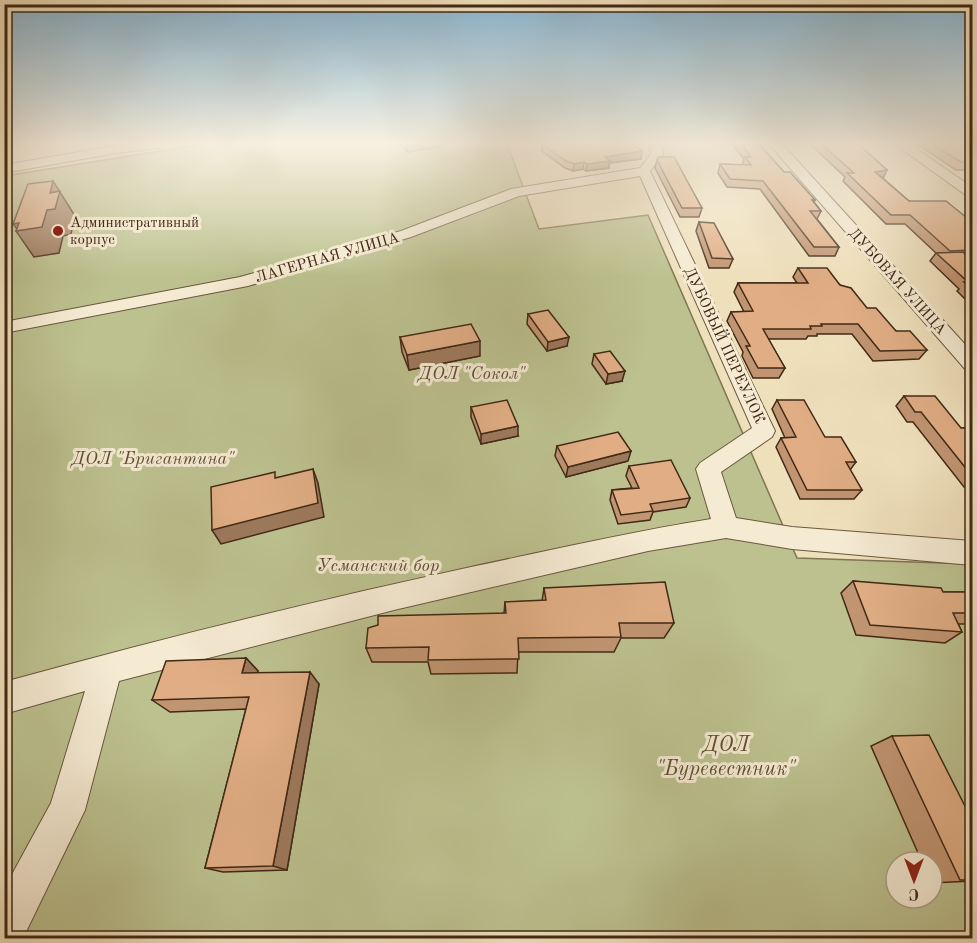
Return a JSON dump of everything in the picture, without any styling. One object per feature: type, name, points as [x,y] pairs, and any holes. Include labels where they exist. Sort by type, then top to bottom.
[{"type":"street","name":"ЛАГЕРНАЯ УЛИЦА","points":[[4,328],[242,282],[406,234],[516,192],[540,188]]},
{"type":"street","name":"ДУБОВЫЙ ПЕРЕУЛОК","points":[[652,188],[764,430],[708,469],[726,527]]},
{"type":"street","name":"ДУБОВАЯ УЛИЦА","points":[[814,188],[972,364]]},
{"type":"street","points":[[4,699],[107,669],[394,597],[648,540],[726,527],[792,538],[972,553]]},
{"type":"street","points":[[4,932],[67,810],[107,669]]},
{"type":"green space","name":"Усманский бор","points":[[5,188],[524,188],[539,229],[648,215],[797,558],[972,564],[972,938],[5,938]]},
{"type":"building","points":[[26,188],[51,188],[50,193],[60,191],[55,209],[47,210],[42,227],[16,231],[19,223],[13,224]]},
{"type":"building","points":[[672,188],[691,188],[702,208],[682,208]]},
{"type":"building","points":[[768,188],[804,188],[815,200],[812,200],[821,211],[810,211],[839,247],[814,247]]},
{"type":"building","points":[[863,188],[894,188],[909,201],[946,201],[972,222],[972,250],[950,251],[910,215],[891,215]]},
{"type":"building","points":[[699,222],[714,223],[733,259],[712,258]]},
{"type":"building","points":[[963,252],[972,261],[972,290],[964,282],[968,282],[936,253]]},
{"type":"building","points":[[798,268],[827,268],[840,285],[851,288],[867,308],[876,308],[896,331],[910,331],[927,350],[880,351],[858,324],[821,324],[822,326],[810,326],[811,329],[763,329],[785,368],[758,368],[746,346],[750,346],[731,312],[753,311],[738,283],[808,283]]},
{"type":"building","points":[[548,310],[569,337],[548,342],[528,314]]},
{"type":"building","points":[[471,324],[480,341],[407,355],[400,337]]},
{"type":"building","points":[[610,351],[625,371],[608,374],[594,354]]},
{"type":"building","points":[[904,396],[935,396],[961,428],[972,428],[972,476],[921,412],[915,412]]},
{"type":"building","points":[[507,400],[518,426],[481,434],[471,407]]},
{"type":"building","points":[[777,400],[804,400],[825,437],[841,437],[856,462],[846,462],[862,490],[807,490],[781,438],[796,437]]},
{"type":"building","points":[[618,432],[631,451],[568,467],[557,446]]},
{"type":"building","points":[[671,460],[690,498],[650,504],[653,511],[621,515],[612,490],[639,488],[629,466]]},
{"type":"building","points":[[313,469],[318,503],[212,530],[211,487],[275,472],[275,478]]},
{"type":"building","points":[[853,581],[941,588],[943,592],[972,592],[972,613],[953,613],[962,632],[870,625]]},
{"type":"building","points":[[665,582],[674,623],[619,623],[621,637],[518,638],[519,659],[428,660],[429,647],[366,648],[368,628],[378,625],[378,616],[506,613],[505,602],[546,600],[544,588]]},
{"type":"building","points":[[246,658],[242,673],[310,672],[273,866],[205,868],[249,697],[152,700],[166,661]]},
{"type":"building","points":[[929,735],[972,820],[972,880],[960,880],[892,736]]},
{"type":"place","name":"Административный корпус","points":[[58,231]]},
{"type":"park label","name":"ДОЛ \"Сокол\"","points":[[472,373]]},
{"type":"park label","name":"ДОЛ \"Бригантина\"","points":[[153,458]]},
{"type":"park label","name":"ДОЛ \"Буревестник\"","points":[[726,756]]}]
